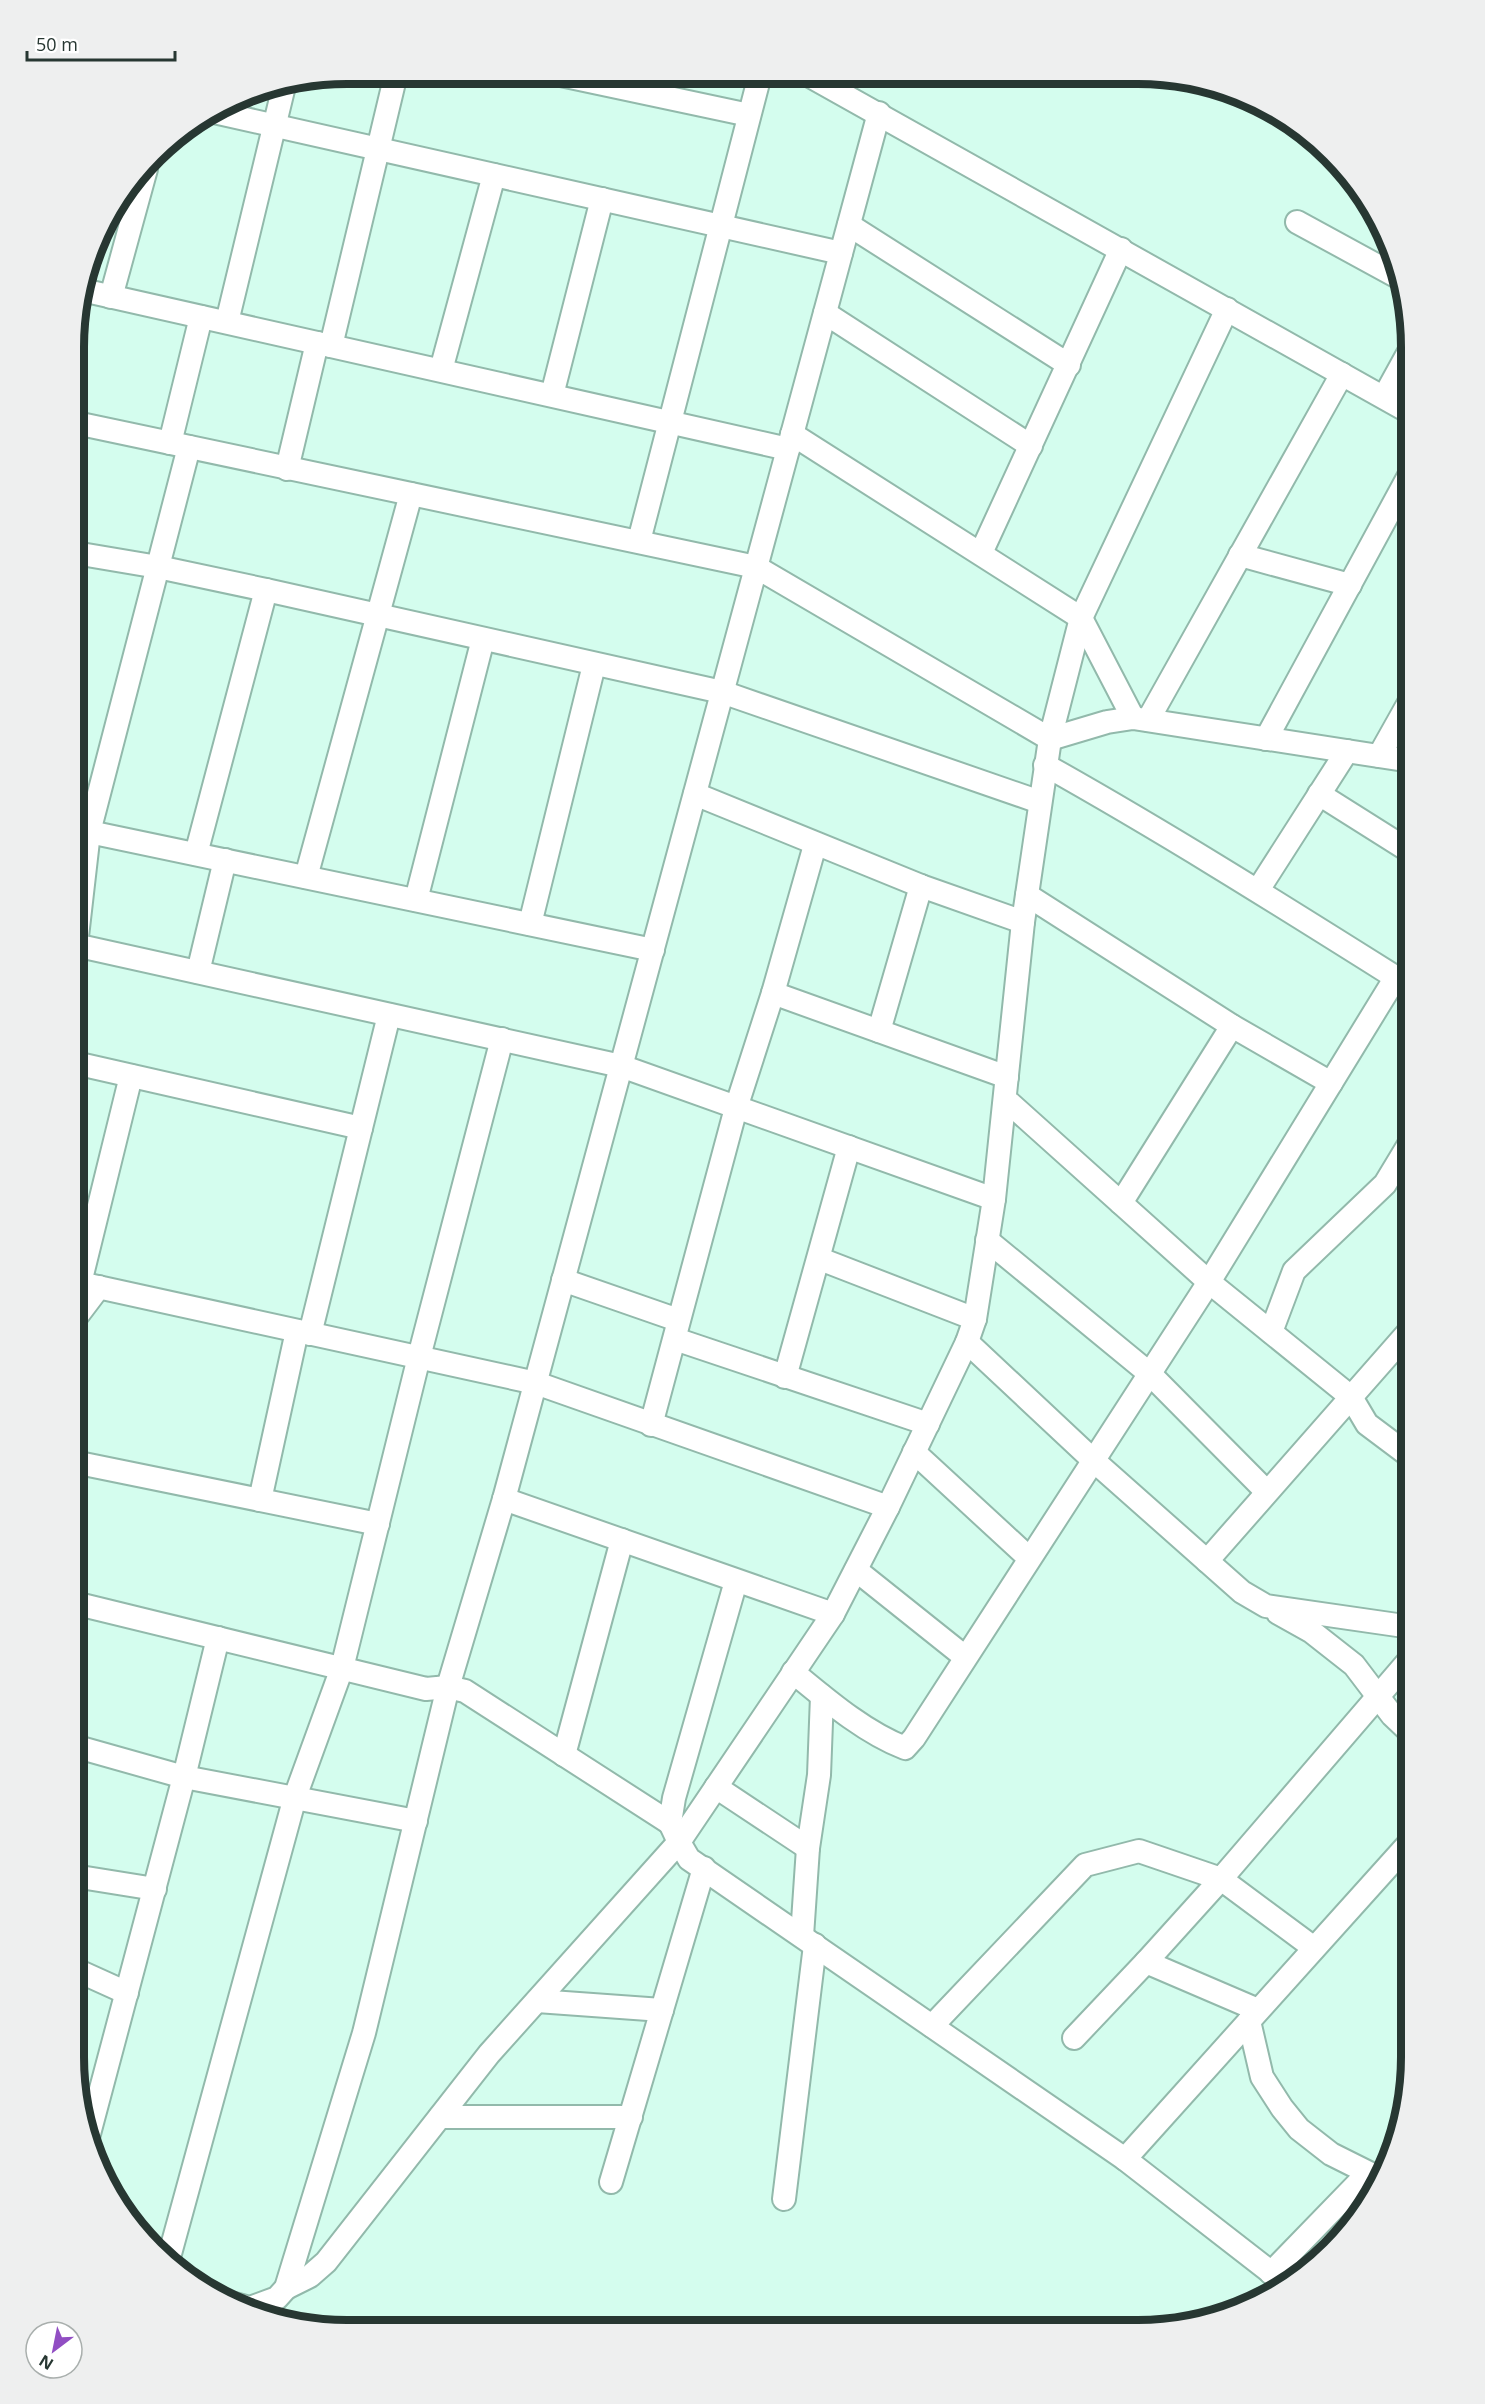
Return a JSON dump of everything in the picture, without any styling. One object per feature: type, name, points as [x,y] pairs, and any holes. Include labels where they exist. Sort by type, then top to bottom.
[{"type":"street","points":[[287,469],[378,149],[394,84]]},
{"type":"street","points":[[603,84],[749,115]]},
{"type":"street","points":[[639,541],[758,84]]},
{"type":"street","points":[[825,84],[1401,407]]},
{"type":"street","points":[[227,322],[282,92]]},
{"type":"street","points":[[286,2288],[364,2033],[448,1687],[536,1383],[879,113]]},
{"type":"street","points":[[225,114],[841,253]]},
{"type":"street","points":[[441,370],[494,175]]},
{"type":"street","points":[[111,297],[125,209],[133,195]]},
{"type":"street","points":[[552,395],[602,200]]},
{"type":"street","points":[[1298,222],[1390,273]]},
{"type":"street","points":[[849,225],[1069,365]]},
{"type":"street","points":[[981,553],[1121,249]]},
{"type":"street","points":[[90,292],[670,423],[790,442],[981,553],[1081,618],[1140,719]]},
{"type":"street","points":[[256,2303],[277,2298],[286,2288],[310,2276],[326,2262],[489,2054],[537,2001],[674,1832],[716,1787],[833,1614],[888,1507],[967,1342],[975,1319],[994,1199],[1023,922],[1045,765],[1081,618],[1227,309]]},
{"type":"street","points":[[825,313],[1031,446]]},
{"type":"street","points":[[84,823],[158,567],[201,317]]},
{"type":"street","points":[[1384,397],[1401,367]]},
{"type":"street","points":[[1140,719],[1240,555],[1342,374]]},
{"type":"street","points":[[84,425],[756,567],[1050,739],[1107,722],[1140,719],[1401,759]]},
{"type":"street","points":[[1266,739],[1401,492]]},
{"type":"street","points":[[306,877],[411,494]]},
{"type":"street","points":[[84,555],[158,567],[378,614],[594,665],[723,692],[1040,802]]},
{"type":"street","points":[[1240,555],[1350,585]]},
{"type":"street","points":[[196,854],[266,590]]},
{"type":"street","points":[[416,900],[483,639]]},
{"type":"street","points":[[530,924],[594,665]]},
{"type":"street","points":[[1379,756],[1401,717]]},
{"type":"street","points":[[1258,890],[1347,751]]},
{"type":"street","points":[[1045,765],[1258,890],[1401,981]]},
{"type":"street","points":[[694,794],[921,886],[1023,922]]},
{"type":"street","points":[[1319,794],[1401,840]]},
{"type":"street","points":[[84,830],[653,950]]},
{"type":"street","points":[[651,1425],[736,1108],[773,993],[815,844]]},
{"type":"street","points":[[198,972],[225,860]]},
{"type":"street","points":[[879,1031],[921,886]]},
{"type":"street","points":[[1027,895],[1232,1026],[1331,1083]]},
{"type":"street","points":[[84,950],[198,972],[621,1066],[994,1199]]},
{"type":"street","points":[[793,1672],[822,1696],[887,1741],[905,1748],[914,1738],[1209,1282],[1331,1083],[1401,985]]},
{"type":"street","points":[[773,993],[879,1031],[1006,1088],[1121,1203],[1209,1282],[1351,1397],[1367,1424],[1401,1450]]},
{"type":"street","points":[[260,1500],[303,1332],[361,1128],[389,1015]]},
{"type":"street","points":[[1121,1203],[1232,1026]]},
{"type":"street","points":[[171,2252],[295,1797],[342,1668],[419,1357],[502,1039]]},
{"type":"street","points":[[84,1065],[361,1128]]},
{"type":"street","points":[[131,1076],[84,1284],[536,1383],[888,1507]]},
{"type":"street","points":[[785,1377],[820,1259],[849,1148]]},
{"type":"street","points":[[1271,1332],[1294,1271],[1385,1184],[1401,1175]]},
{"type":"street","points":[[987,1240],[1150,1374],[1267,1492]]},
{"type":"street","points":[[820,1259],[975,1319]]},
{"type":"street","points":[[563,1280],[785,1377],[928,1424]]},
{"type":"street","points":[[1207,1561],[1401,1340]]},
{"type":"street","points":[[967,1342],[1093,1460],[1242,1592],[1320,1639],[1354,1665],[1401,1724]]},
{"type":"street","points":[[914,1452],[1029,1558]]},
{"type":"street","points":[[84,1464],[378,1524]]},
{"type":"street","points":[[504,1498],[833,1614]]},
{"type":"street","points":[[564,1755],[622,1540]]},
{"type":"street","points":[[856,1570],[965,1657]]},
{"type":"street","points":[[674,1832],[674,1798],[736,1581]]},
{"type":"street","points":[[84,1605],[426,1689],[448,1687],[465,1691],[564,1755],[674,1832],[689,1858],[1125,2159],[1278,2279],[1370,2180]]},
{"type":"street","points":[[1266,1606],[1401,1626]]},
{"type":"street","points":[[92,2122],[155,1889],[218,1638]]},
{"type":"street","points":[[1074,2038],[1221,1880],[1401,1670]]},
{"type":"street","points":[[784,2199],[808,1941],[808,1848],[819,1775],[822,1696]]},
{"type":"street","points":[[84,1753],[184,1777],[416,1821]]},
{"type":"street","points":[[716,1787],[808,1848]]},
{"type":"street","points":[[932,2026],[1084,1865],[1139,1851],[1221,1880],[1314,1948]]},
{"type":"street","points":[[1125,2159],[1401,1851]]},
{"type":"street","points":[[611,2182],[704,1869]]},
{"type":"street","points":[[84,1878],[155,1889]]},
{"type":"street","points":[[1146,1962],[1254,2015]]},
{"type":"street","points":[[84,1974],[127,1993]]},
{"type":"street","points":[[537,2001],[662,2010]]},
{"type":"street","points":[[1254,2015],[1262,2077],[1282,2108],[1310,2140],[1373,2175]]},
{"type":"street","points":[[440,2117],[631,2116]]}]
